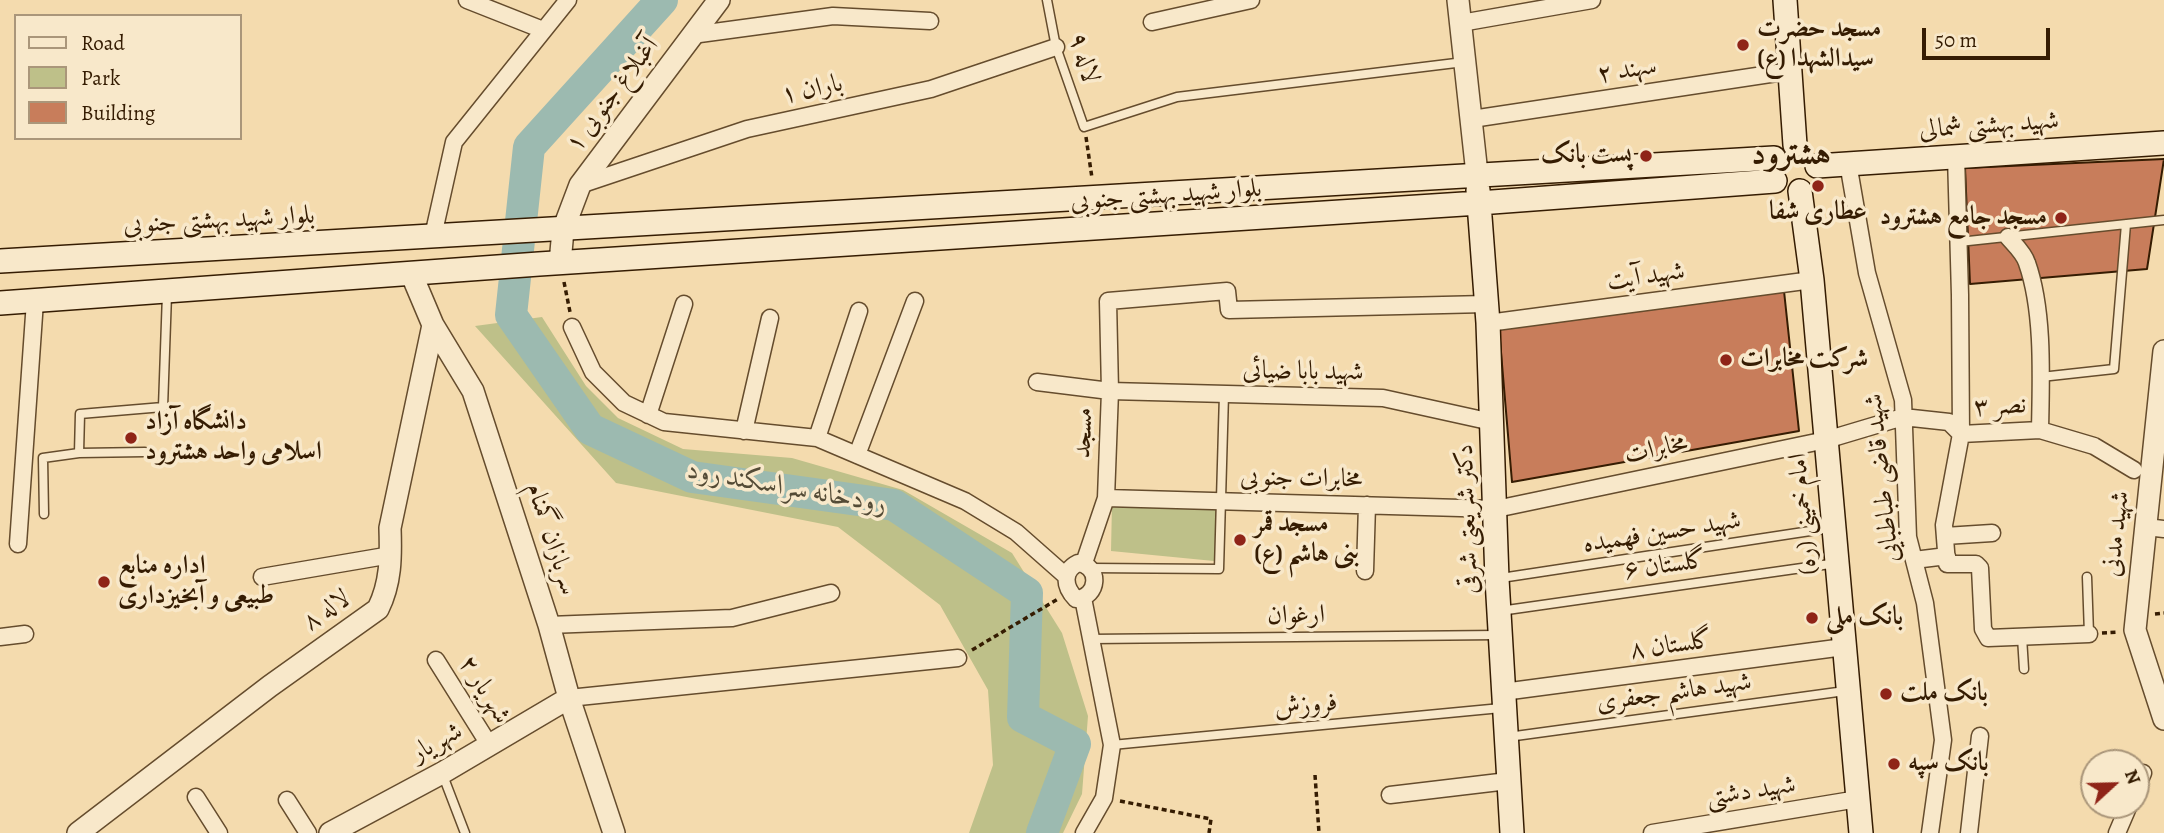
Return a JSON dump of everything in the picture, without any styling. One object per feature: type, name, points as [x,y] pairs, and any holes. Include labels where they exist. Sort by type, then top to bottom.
[{"type":"main road","points":[[1785,0],[1795,145]]},
{"type":"main road","name":"شهید بهشتی شمالی","points":[[1817,166],[2164,143]]},
{"type":"main road","points":[[1795,145],[1807,149],[1816,160],[1817,166],[1815,179],[1800,191],[1786,190],[1775,181],[1771,169],[1774,158],[1783,148],[1795,145]]},
{"type":"main road","name":"بلوار شهید بهشتی جنوبی","points":[[0,261],[1774,158]]},
{"type":"main road","name":"دکتر شریعتی شرقی","points":[[1478,174],[1512,833]]},
{"type":"main road","name":"بلوار شهید بهشتی جنوبی","points":[[411,273],[1775,181]]},
{"type":"main road","name":"امام خمینی (ره)","points":[[1800,191],[1812,280],[1861,833]]},
{"type":"main road","points":[[0,303],[411,273]]},
{"type":"street","points":[[467,0],[543,30]]},
{"type":"street","points":[[438,236],[454,142],[568,0]]},
{"type":"street","name":"آغبلاغ جنوبی ۱","points":[[549,263],[580,185],[719,0]]},
{"type":"street","points":[[1152,22],[1251,0]]},
{"type":"street","points":[[1458,0],[1478,174]]},
{"type":"street","points":[[1461,23],[1592,0]]},
{"type":"street","points":[[692,36],[833,16],[930,21]]},
{"type":"street","name":"باران ۱","points":[[580,185],[747,129],[931,89],[1056,47]]},
{"type":"street","name":"سهند ۲","points":[[1472,119],[1790,71]]},
{"type":"street","points":[[1947,560],[1944,525],[1961,434],[1956,156]]},
{"type":"street","name":"شهید قاضی طباطبایی","points":[[1847,163],[1867,273],[1903,400],[1908,537],[1925,603],[1944,740],[1930,833]]},
{"type":"street","points":[[2008,237],[2027,260],[2037,308],[2041,377],[2040,430]]},
{"type":"street","name":"سربازان گمنام","points":[[411,273],[433,326],[473,391],[614,833]]},
{"type":"street","name":"شهید آیت","points":[[1108,301],[1227,291],[1229,310],[1487,314],[1812,280]]},
{"type":"street","points":[[18,544],[35,301]]},
{"type":"street","points":[[856,455],[915,301]]},
{"type":"street","name":"مسجد","points":[[1087,566],[1106,498],[1110,391],[1108,301]]},
{"type":"street","points":[[648,415],[684,304]]},
{"type":"street","points":[[817,438],[859,311]]},
{"type":"street","points":[[744,431],[770,318]]},
{"type":"street","name":"لاله ۸","points":[[78,833],[270,686],[378,609],[387,590],[391,555],[390,528],[433,326]]},
{"type":"street","points":[[572,327],[593,372],[624,403],[648,415],[664,422],[817,438],[965,500],[1016,532],[1073,589],[1091,593],[1093,573],[1087,566],[1074,565],[1069,569],[1073,589],[1091,639],[1112,745],[1104,798],[1084,833]]},
{"type":"street","name":"شهيد مدنی","points":[[2164,351],[2149,474],[2155,528],[2135,630],[2156,672],[2164,719]]},
{"type":"street","name":"شهيد بابا ضيائی","points":[[1037,382],[1110,391],[1383,398],[1492,422]]},
{"type":"street","name":"نصر ۳","points":[[1826,440],[1903,417],[1949,422],[1961,434],[2040,430],[2094,446],[2149,474]]},
{"type":"street","name":"مخابرات","points":[[1496,509],[1826,440]]},
{"type":"street","name":"مخابرات جنوبی","points":[[1106,498],[1496,509]]},
{"type":"street","points":[[1365,571],[1367,505]]},
{"type":"street","points":[[1945,536],[1992,533]]},
{"type":"street","points":[[262,577],[391,555]]},
{"type":"street","points":[[1914,560],[1947,560],[1976,564],[1980,568],[1983,629],[1988,638],[2089,634]]},
{"type":"street","points":[[549,625],[732,618],[831,593]]},
{"type":"street","points":[[0,637],[25,634]]},
{"type":"street","name":"گلستان ۸","points":[[1504,700],[1844,647]]},
{"type":"street","points":[[569,698],[958,658]]},
{"type":"street","name":"شهریار ۲","points":[[436,660],[490,746]]},
{"type":"street","name":"شهریار","points":[[343,830],[569,698]]},
{"type":"street","points":[[1969,833],[1980,736]]},
{"type":"street","points":[[1390,795],[1508,781]]},
{"type":"street","points":[[196,797],[219,833]]},
{"type":"street","name":"شهید دشتی","points":[[1652,833],[1858,799]]},
{"type":"street","points":[[287,800],[308,833]]},
{"type":"lane","name":"لاله ۹","points":[[1047,0],[1056,47],[1084,127]]},
{"type":"lane","points":[[1084,127],[1177,97],[1466,62]]},
{"type":"lane","points":[[1959,242],[2164,220]]},
{"type":"lane","points":[[2041,377],[2114,369],[2126,224]]},
{"type":"lane","points":[[79,453],[80,414],[163,407],[167,291]]},
{"type":"lane","points":[[1087,566],[1219,569],[1224,394]]},
{"type":"lane","points":[[44,514],[43,458],[79,453],[145,452]]},
{"type":"lane","name":"شهيد حسین فهمیده","points":[[1497,579],[1833,528]]},
{"type":"lane","name":"گلستان ۶","points":[[1500,611],[1837,563]]},
{"type":"lane","points":[[2087,578],[2089,634]]},
{"type":"lane","name":"ارغوان","points":[[1091,639],[1501,635]]},
{"type":"lane","points":[[2022,637],[2024,669]]},
{"type":"lane","name":"شهيد هاشم جعفری","points":[[1505,737],[1848,691]]},
{"type":"lane","name":"فروزش","points":[[1112,745],[1504,700]]},
{"type":"lane","points":[[442,773],[465,833]]},
{"type":"path","points":[[1084,127],[1095,197]]},
{"type":"path","points":[[549,263],[572,327]]},
{"type":"path","points":[[958,658],[1073,589]]},
{"type":"path","points":[[2089,634],[2135,630]]},
{"type":"path","points":[[1315,775],[1319,833]]},
{"type":"path","points":[[1104,798],[1211,819],[1209,833]]},
{"type":"green space","points":[[542,317],[586,386],[618,418],[683,449],[792,458],[903,490],[1012,553],[1062,633],[1088,716],[1082,794],[1063,833],[969,833],[993,765],[988,690],[940,605],[838,527],[616,483],[475,326]]},
{"type":"green space","points":[[1112,504],[1218,508],[1214,561],[1111,551]]},
{"type":"building","name":"مسجد جامع هشترود","points":[[2164,159],[2147,269],[1970,284],[1965,168]]},
{"type":"building","points":[[1784,291],[1799,431],[1512,482],[1499,329]]},
{"type":"waterway","name":"رودخانه سراسکند رود","points":[[662,0],[529,147],[511,315],[590,429],[692,477],[894,505],[1027,593],[1023,717],[1075,744],[1042,833]]},
{"type":"place","name":"مسجد حضرت سیدالشهدا (ع)","points":[[1743,45]]},
{"type":"place","name":"پست بانک","points":[[1646,156]]},
{"type":"place","name":"عطاری شفا","points":[[1818,186]]},
{"type":"place","name":"مسجد جامع هشترود","points":[[2061,218]]},
{"type":"place","name":"شرکت مخابرات","points":[[1726,360]]},
{"type":"place","name":"دانشگاه آزاد اسلامی واحد هشترود","points":[[131,438]]},
{"type":"place","name":"مسجد قمر بنی هاشم (ع)","points":[[1240,540]]},
{"type":"place","name":"اداره منابع طبیعی و آبخیزداری","points":[[104,582]]},
{"type":"place","name":"بانک ملی","points":[[1812,618]]},
{"type":"place","name":"بانک ملت","points":[[1886,694]]},
{"type":"place","name":"بانک سپه","points":[[1894,764]]},
{"type":"district","name":"هشترود","points":[[1791,156]]}]
